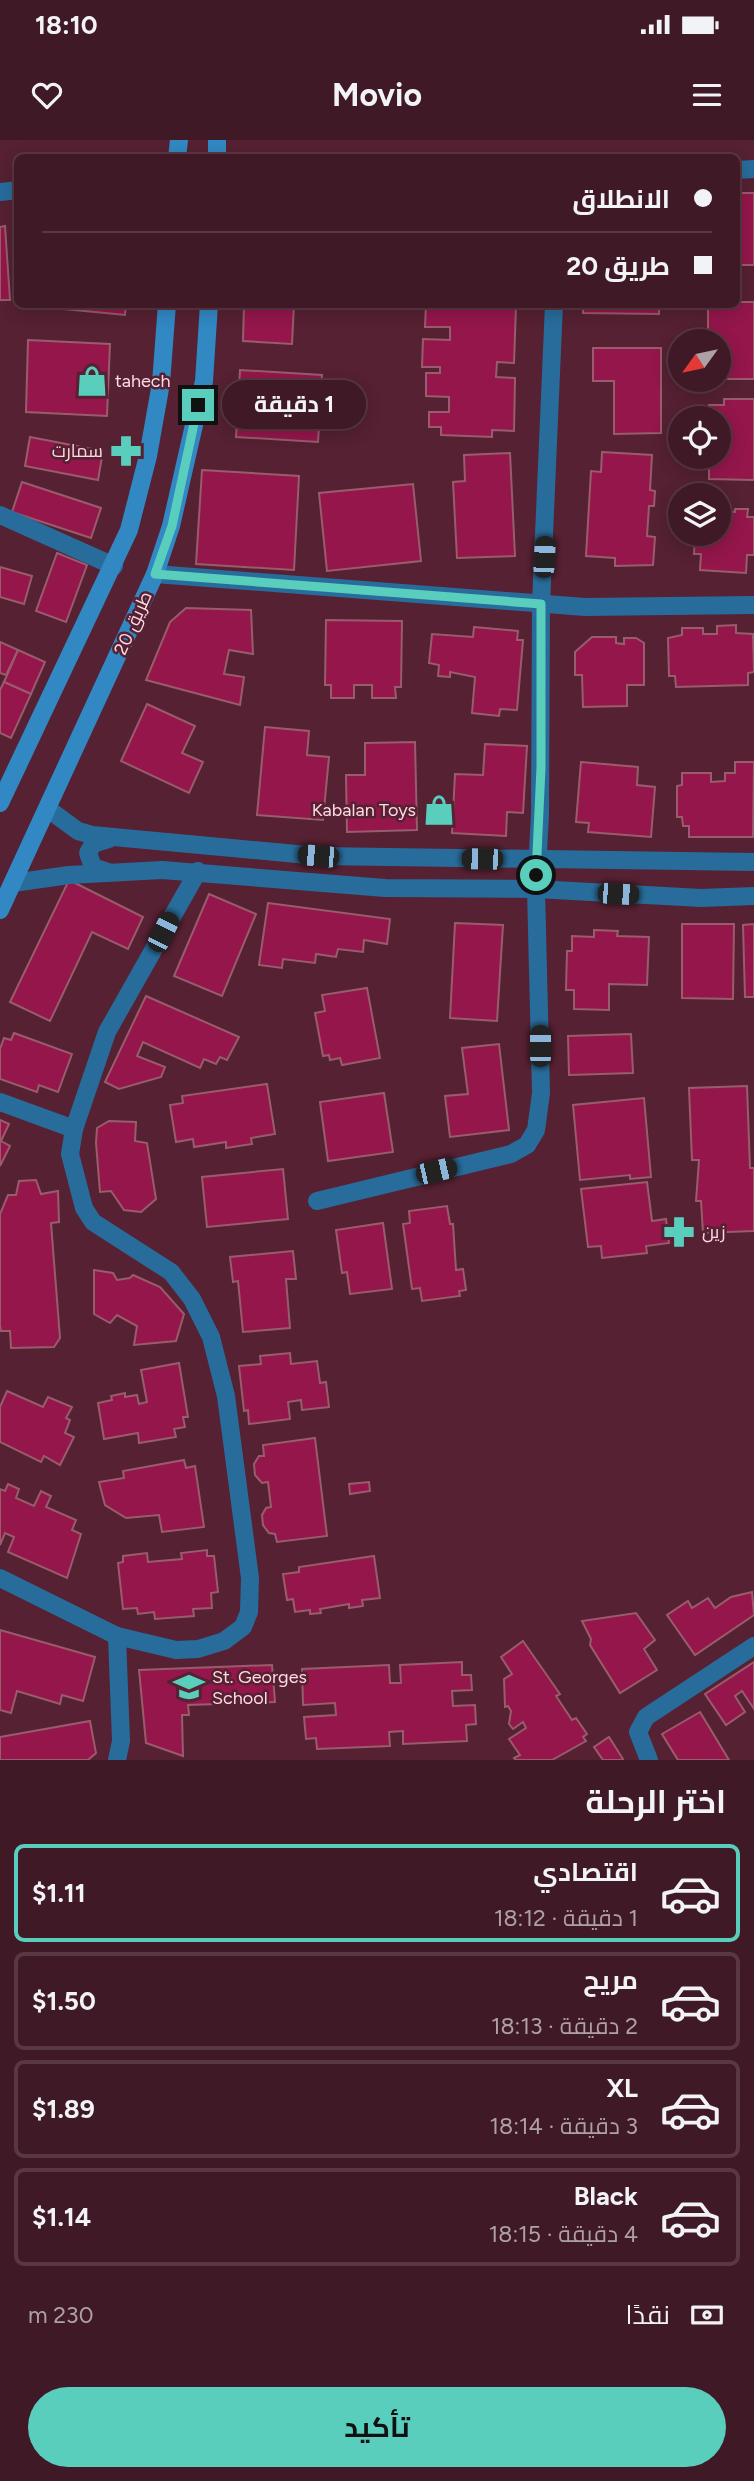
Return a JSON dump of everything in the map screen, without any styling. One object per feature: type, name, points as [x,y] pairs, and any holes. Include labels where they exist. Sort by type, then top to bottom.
[{"type":"main road","points":[[0,803],[129,530],[148,456],[161,383],[167,308]]},
{"type":"main road","name":"طريق 20","points":[[0,910],[155,574],[172,526],[204,381],[209,308]]},
{"type":"street","points":[[317,1201],[511,1154],[530,1140],[536,1130],[541,1093],[536,890],[541,768],[541,604],[554,308]]},
{"type":"street","points":[[0,515],[114,566]]},
{"type":"street","points":[[155,574],[541,604],[652,608],[754,605]]},
{"type":"street","points":[[48,809],[78,831],[116,838],[318,856],[754,862]]},
{"type":"street","points":[[111,873],[93,867],[88,853],[93,844],[116,838]]},
{"type":"street","points":[[13,883],[111,873],[198,871],[385,888],[536,890],[701,898],[754,896]]},
{"type":"street","points":[[0,1578],[117,1636],[176,1650],[198,1650],[224,1641],[247,1619],[250,1578],[226,1396],[211,1337],[192,1299],[171,1272],[93,1222],[84,1208],[70,1154],[74,1129],[107,1032],[198,871]]},
{"type":"street","points":[[0,1102],[74,1129]]},
{"type":"street","points":[[117,1636],[121,1741],[117,1760]]},
{"type":"street","points":[[649,1760],[638,1732],[646,1717],[754,1646]]},
{"type":"building","points":[[740,193],[754,193],[754,265],[740,265]]},
{"type":"building","points":[[5,226],[10,300],[0,300],[0,227]]},
{"type":"building","points":[[740,302],[754,302],[754,379],[732,379],[732,329],[708,329],[708,308],[740,308]]},
{"type":"building","points":[[54,308],[126,308],[125,315]]},
{"type":"building","points":[[244,308],[294,308],[292,344],[243,341]]},
{"type":"building","points":[[426,308],[516,308],[514,363],[497,362],[496,377],[515,378],[514,431],[492,430],[492,437],[441,435],[441,427],[429,427],[429,412],[449,412],[449,397],[426,396],[426,373],[440,373],[440,367],[422,367],[423,339],[450,340],[450,327],[425,327]]},
{"type":"building","points":[[583,308],[659,308],[659,314],[583,313]]},
{"type":"building","points":[[28,340],[110,344],[107,416],[26,412]]},
{"type":"building","points":[[593,348],[661,348],[661,433],[614,434],[614,381],[593,381]]},
{"type":"building","points":[[240,370],[322,375],[318,442],[236,437]]},
{"type":"building","points":[[724,399],[754,399],[754,480],[709,479],[709,469],[731,469],[731,406],[709,405],[724,405]]},
{"type":"building","points":[[30,437],[103,451],[98,480],[25,466]]},
{"type":"building","points":[[602,452],[652,455],[650,490],[655,491],[654,506],[649,506],[647,536],[655,537],[653,565],[615,566],[615,558],[586,556],[591,471],[601,472]]},
{"type":"building","points":[[510,453],[515,556],[457,558],[453,482],[465,481],[464,455]]},
{"type":"building","points":[[202,470],[299,476],[294,570],[196,564]]},
{"type":"building","points":[[22,482],[101,508],[91,538],[12,512]]},
{"type":"building","points":[[413,484],[421,561],[327,571],[319,493]]},
{"type":"building","points":[[735,509],[748,509],[747,517],[754,517],[754,555],[747,555],[746,573],[700,570],[701,554],[694,554],[694,546],[731,546],[731,512],[735,512]]},
{"type":"building","points":[[57,553],[87,565],[66,622],[36,611]]},
{"type":"building","points":[[0,567],[32,576],[24,604],[0,597]]},
{"type":"building","points":[[186,608],[251,610],[253,654],[229,650],[224,674],[244,677],[240,705],[146,680],[170,622]]},
{"type":"building","points":[[326,620],[402,621],[401,687],[395,687],[396,698],[372,698],[372,685],[354,685],[354,698],[331,698],[331,685],[325,685]]},
{"type":"building","points":[[736,625],[736,633],[753,634],[754,672],[748,673],[748,685],[676,687],[675,676],[669,676],[668,638],[682,635],[682,628],[703,628],[703,634],[717,634],[717,626]]},
{"type":"building","points":[[474,627],[518,631],[517,640],[523,640],[517,710],[500,709],[499,716],[472,713],[475,677],[450,672],[450,677],[438,676],[439,665],[429,663],[432,634],[473,637]]},
{"type":"building","points":[[592,637],[616,637],[616,643],[624,644],[624,638],[636,638],[644,643],[644,685],[627,685],[627,706],[583,707],[582,675],[575,675],[575,652]]},
{"type":"building","points":[[0,642],[18,650],[6,675],[0,673]]},
{"type":"building","points":[[18,650],[45,662],[31,694],[4,682]]},
{"type":"building","points":[[4,682],[31,694],[11,738],[0,733],[0,690]]},
{"type":"building","points":[[147,704],[195,726],[182,753],[203,762],[189,793],[121,761]]},
{"type":"building","points":[[265,727],[309,731],[307,755],[329,757],[323,820],[257,815]]},
{"type":"building","points":[[415,742],[417,830],[347,832],[346,775],[365,775],[365,743]]},
{"type":"building","points":[[485,744],[527,746],[523,813],[507,812],[506,836],[452,833],[455,774],[483,775]]},
{"type":"building","points":[[581,762],[638,767],[637,785],[655,787],[651,837],[588,832],[589,823],[576,822]]},
{"type":"building","points":[[735,762],[754,762],[753,837],[689,837],[689,826],[683,826],[682,817],[677,817],[677,786],[682,785],[682,773],[711,773],[711,782],[725,781],[725,773],[735,773]]},
{"type":"building","points":[[69,880],[143,917],[128,949],[92,932],[50,1021],[10,1002]]},
{"type":"building","points":[[209,894],[256,914],[222,996],[174,976]]},
{"type":"building","points":[[268,903],[390,919],[387,944],[364,940],[363,952],[338,949],[336,957],[316,954],[315,963],[283,959],[282,968],[259,965]]},
{"type":"building","points":[[455,923],[503,925],[497,1021],[450,1018]]},
{"type":"building","points":[[682,924],[734,924],[733,999],[682,998]]},
{"type":"building","points":[[754,924],[754,997],[745,997],[743,925]]},
{"type":"building","points":[[594,930],[618,931],[617,936],[649,937],[647,985],[609,984],[609,1010],[574,1009],[574,990],[566,990],[567,951],[572,951],[572,936],[594,937]]},
{"type":"building","points":[[367,988],[380,1058],[342,1065],[340,1058],[330,1060],[329,1055],[323,1056],[315,1013],[325,1011],[322,995]]},
{"type":"building","points":[[146,996],[239,1037],[227,1060],[220,1057],[216,1064],[204,1059],[200,1068],[143,1042],[137,1056],[165,1067],[161,1077],[119,1089],[105,1082]]},
{"type":"building","points":[[14,1033],[72,1054],[58,1092],[39,1085],[37,1092],[0,1079],[0,1049],[4,1038],[11,1040]]},
{"type":"building","points":[[631,1034],[633,1073],[569,1075],[568,1036]]},
{"type":"building","points":[[499,1044],[509,1130],[450,1137],[445,1096],[468,1094],[462,1048]]},
{"type":"building","points":[[267,1084],[275,1134],[251,1138],[252,1144],[226,1148],[226,1142],[194,1147],[193,1139],[176,1142],[170,1105],[183,1103],[182,1096]]},
{"type":"building","points":[[747,1086],[750,1168],[754,1168],[754,1231],[703,1233],[701,1201],[696,1201],[699,1160],[692,1160],[689,1088]]},
{"type":"building","points":[[384,1093],[393,1152],[328,1161],[320,1102]]},
{"type":"building","points":[[644,1098],[651,1177],[630,1179],[630,1175],[580,1180],[573,1105]]},
{"type":"building","points":[[0,1120],[9,1124],[1,1141],[10,1146],[0,1166]]},
{"type":"building","points":[[109,1121],[136,1122],[135,1141],[147,1143],[156,1199],[141,1212],[124,1210],[111,1191],[100,1192],[97,1128]]},
{"type":"building","points":[[283,1169],[288,1219],[207,1227],[202,1177]]},
{"type":"building","points":[[36,1180],[41,1194],[58,1191],[59,1222],[51,1223],[60,1338],[54,1347],[11,1348],[10,1331],[1,1331],[0,1325],[0,1214],[8,1195],[16,1195],[19,1181]]},
{"type":"building","points":[[647,1182],[652,1221],[666,1219],[669,1243],[646,1246],[647,1253],[602,1258],[601,1246],[588,1247],[581,1189]]},
{"type":"building","points":[[447,1206],[450,1224],[453,1224],[456,1270],[463,1269],[466,1290],[459,1291],[460,1296],[422,1301],[420,1288],[412,1289],[403,1224],[410,1223],[409,1211]]},
{"type":"building","points":[[383,1223],[392,1289],[350,1294],[347,1272],[342,1273],[336,1230]]},
{"type":"building","points":[[293,1251],[296,1279],[286,1279],[290,1328],[243,1332],[238,1281],[233,1282],[230,1257]]},
{"type":"building","points":[[94,1270],[113,1273],[117,1280],[133,1275],[160,1287],[184,1314],[176,1341],[134,1345],[137,1326],[117,1315],[110,1323],[94,1314]]},
{"type":"building","points":[[290,1353],[291,1364],[317,1361],[320,1383],[326,1382],[329,1407],[302,1410],[301,1400],[288,1402],[290,1419],[249,1424],[248,1410],[244,1411],[239,1366],[261,1364],[260,1356]]},
{"type":"building","points":[[179,1363],[188,1417],[183,1417],[185,1427],[174,1429],[176,1437],[139,1443],[138,1433],[104,1439],[98,1403],[125,1393],[125,1397],[137,1395],[139,1404],[147,1402],[141,1370]]},
{"type":"building","points":[[7,1391],[43,1407],[48,1397],[72,1407],[66,1418],[70,1420],[65,1433],[74,1437],[60,1465],[44,1456],[41,1462],[0,1442],[0,1407]]},
{"type":"building","points":[[315,1438],[327,1536],[277,1542],[275,1534],[269,1533],[263,1525],[262,1515],[266,1508],[271,1507],[268,1482],[262,1483],[255,1475],[254,1464],[259,1456],[264,1456],[263,1445]]},
{"type":"building","points":[[184,1460],[186,1468],[195,1466],[204,1527],[162,1532],[159,1515],[126,1518],[105,1505],[99,1482],[124,1478],[123,1471]]},
{"type":"building","points":[[369,1482],[370,1491],[350,1494],[349,1484]]},
{"type":"building","points":[[8,1484],[19,1489],[16,1498],[34,1506],[41,1491],[51,1496],[46,1507],[76,1520],[72,1530],[81,1534],[67,1578],[8,1552],[14,1537],[5,1533],[0,1545],[0,1489],[5,1491]]},
{"type":"building","points":[[207,1550],[207,1556],[214,1556],[218,1592],[211,1593],[212,1608],[193,1609],[194,1616],[155,1619],[154,1612],[138,1614],[137,1608],[123,1609],[118,1563],[123,1562],[123,1556],[147,1553],[148,1562],[182,1559],[181,1553]]},
{"type":"building","points":[[374,1556],[380,1598],[362,1600],[363,1606],[349,1608],[349,1604],[320,1609],[321,1613],[310,1614],[310,1610],[295,1612],[293,1599],[287,1600],[283,1574],[299,1572],[299,1567]]},
{"type":"building","points":[[752,1592],[754,1615],[695,1655],[667,1615],[688,1601],[692,1608],[708,1598],[715,1608],[731,1597]]},
{"type":"building","points":[[636,1613],[655,1640],[644,1649],[657,1670],[620,1693],[590,1645],[591,1639],[582,1621]]},
{"type":"building","points":[[0,1630],[95,1657],[83,1701],[62,1695],[60,1704],[17,1691],[11,1713],[0,1710]]},
{"type":"building","points":[[523,1641],[560,1694],[556,1696],[572,1720],[576,1718],[587,1734],[583,1737],[586,1741],[552,1760],[516,1760],[514,1758],[520,1755],[509,1739],[526,1728],[523,1722],[513,1729],[509,1724],[511,1711],[508,1706],[505,1707],[504,1679],[512,1674],[501,1657]]},
{"type":"building","points":[[462,1662],[462,1675],[471,1675],[472,1690],[452,1691],[453,1706],[475,1705],[476,1724],[466,1725],[467,1741],[403,1744],[403,1731],[389,1732],[390,1746],[317,1749],[316,1738],[306,1739],[304,1717],[336,1715],[335,1703],[303,1705],[302,1669],[389,1665],[390,1683],[401,1683],[400,1665]]},
{"type":"building","points":[[754,1662],[754,1709],[742,1691],[735,1696],[745,1712],[726,1725],[705,1694]]},
{"type":"building","points":[[272,1665],[275,1702],[188,1705],[189,1715],[182,1715],[183,1756],[146,1743],[139,1670]]},
{"type":"building","points":[[700,1712],[729,1760],[678,1760],[662,1734]]},
{"type":"building","points":[[90,1721],[96,1753],[88,1760],[0,1760],[0,1737]]},
{"type":"building","points":[[609,1737],[622,1760],[603,1760],[594,1747]]},
{"type":"place","name":"tahech","points":[[92,381]]},
{"type":"place","name":"سمارت","points":[[126,451]]},
{"type":"place","name":"Kabalan Toys","points":[[439,810]]},
{"type":"place","name":"زين","points":[[679,1232]]},
{"type":"place","name":"St. Georges School","points":[[189,1687]]},
{"type":"route","points":[[198,405],[172,526],[155,574],[541,604],[541,768],[536,875]]}]
